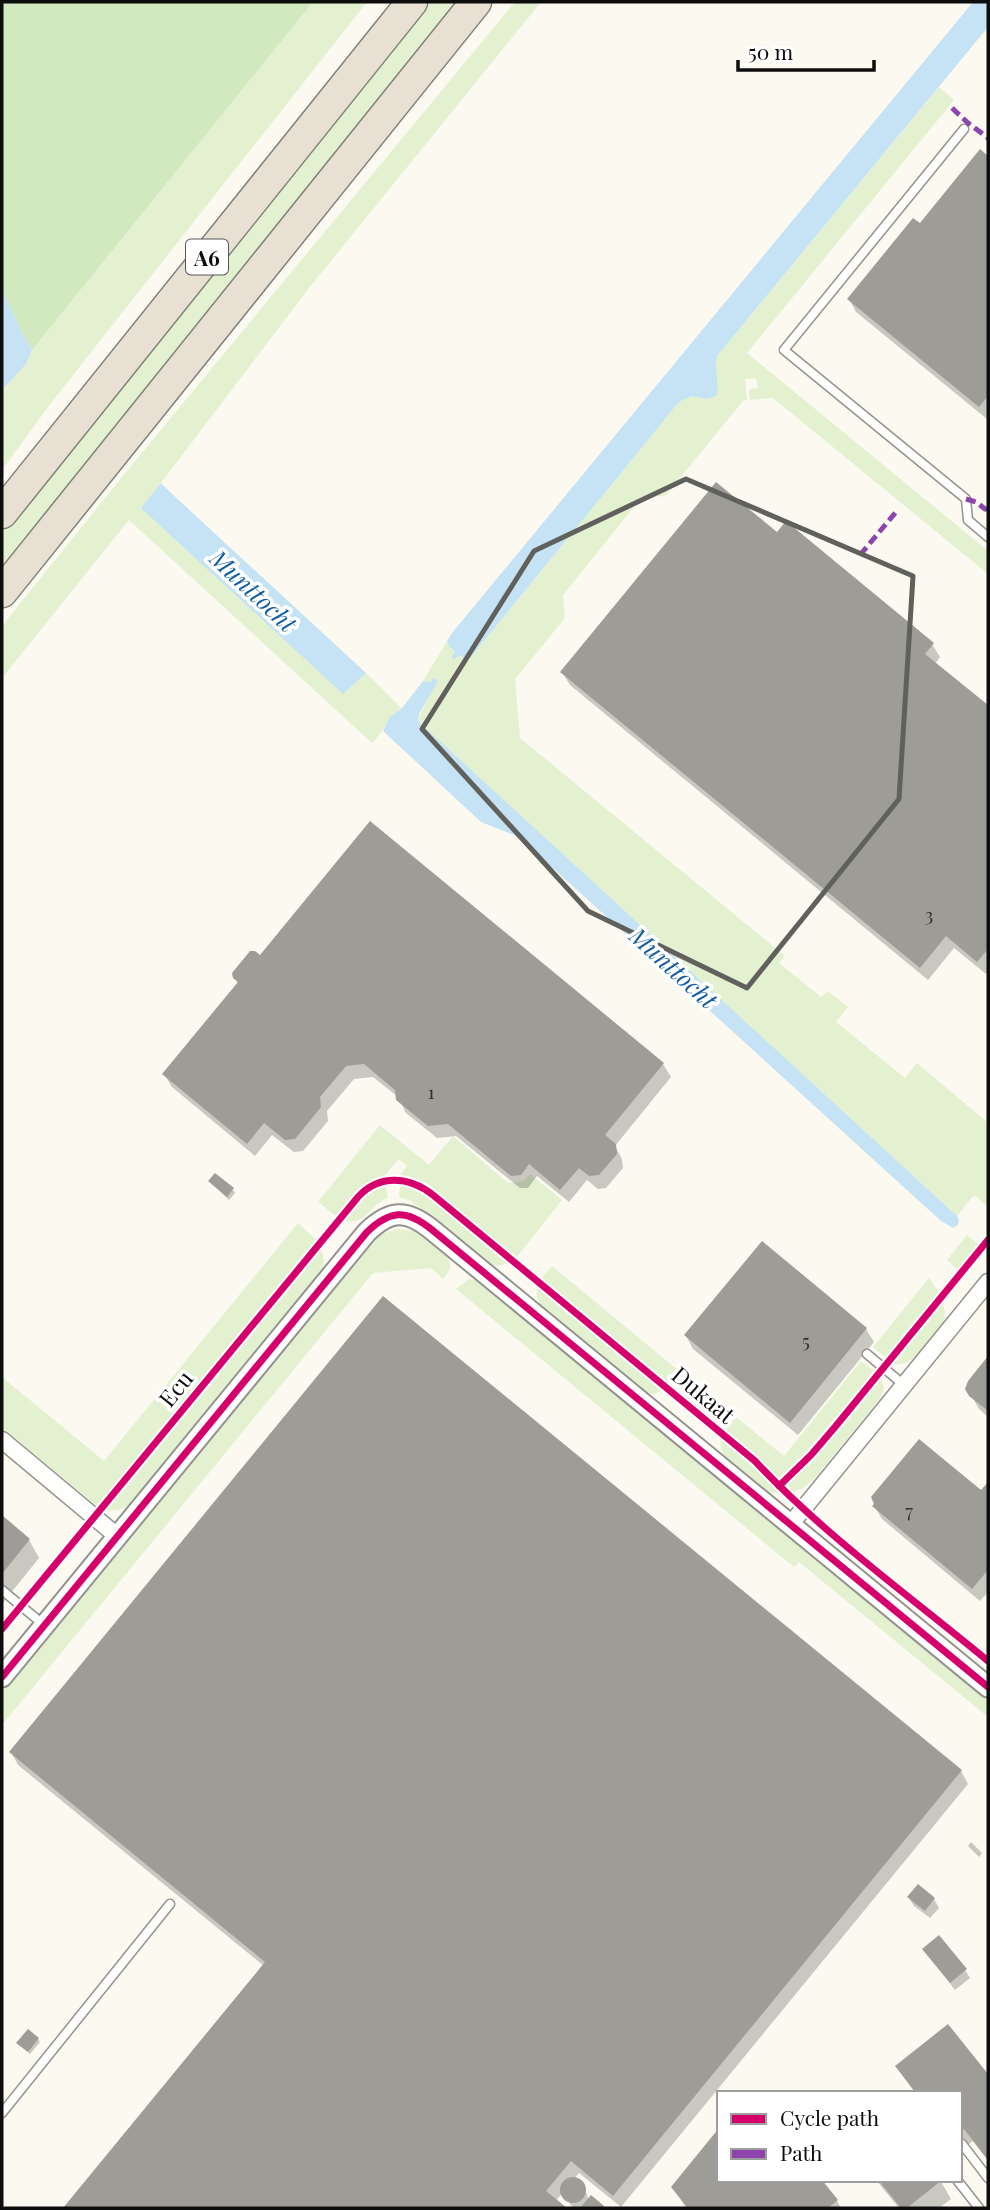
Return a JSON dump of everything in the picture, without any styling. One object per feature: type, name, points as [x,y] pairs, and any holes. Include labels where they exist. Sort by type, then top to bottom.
[{"type":"highway","name":"A6","points":[[2,513],[412,2]]},
{"type":"highway","name":"A6","points":[[2,592],[476,2]]},
{"type":"street","name":"Dukaat","points":[[117,1536],[367,1232],[377,1223],[396,1214],[410,1216],[431,1229],[988,1687]]},
{"type":"street","points":[[790,1525],[988,1282]]},
{"type":"street","points":[[2,1440],[117,1536],[2,1677]]},
{"type":"lane","points":[[964,130],[784,350],[966,499],[968,520],[988,537]]},
{"type":"lane","points":[[867,1354],[904,1385]]},
{"type":"lane","points":[[2,1590],[44,1625]]},
{"type":"lane","points":[[2,2113],[170,1904]]},
{"type":"lane","points":[[962,2144],[988,2178]]},
{"type":"lane","points":[[959,2182],[979,2208]]},
{"type":"highlighted area","points":[[686,479],[913,576],[899,799],[747,988],[588,911],[422,729],[534,551]]},
{"type":"green space","points":[[2,2],[313,2],[32,350],[2,289]]},
{"type":"green space","points":[[313,2],[367,2],[51,403],[2,470],[2,387],[26,364],[32,350]]},
{"type":"green space","points":[[429,2],[459,2],[2,572],[2,534]]},
{"type":"green space","points":[[515,2],[541,2],[309,288],[142,508],[361,677],[366,673],[401,708],[372,743],[129,520],[2,678],[2,626]]},
{"type":"green space","points":[[939,87],[954,100],[747,353],[988,551],[988,574],[773,398],[750,400],[749,389],[758,388],[756,378],[745,379],[747,400],[743,401],[665,496],[642,497],[563,595],[565,618],[515,679],[520,738],[785,956],[779,963],[821,997],[828,991],[848,1007],[836,1022],[905,1078],[917,1063],[988,1123],[988,1207],[974,1195],[957,1216],[432,736],[418,719],[434,685],[423,681],[447,641],[457,654],[466,659],[470,658],[679,402],[692,396],[707,399],[716,396],[715,364],[718,355]]},
{"type":"green space","points":[[380,1125],[429,1165],[453,1136],[508,1183],[524,1181],[530,1174],[562,1200],[516,1258],[423,1183],[400,1175],[407,1166],[399,1159],[384,1176],[360,1188],[336,1216],[318,1202]]},
{"type":"green space","points":[[385,1184],[388,1198],[364,1217],[343,1221],[366,1194]]},
{"type":"green space","points":[[400,1184],[422,1192],[509,1263],[498,1266],[488,1264],[411,1201],[399,1197]]},
{"type":"green space","points":[[298,1223],[316,1240],[97,1506],[2,1428],[2,1377],[104,1461]]},
{"type":"green space","points":[[398,1229],[416,1232],[433,1242],[444,1253],[450,1269],[443,1279],[431,1268],[373,1273],[2,1725],[2,1692],[373,1240],[381,1234]]},
{"type":"green space","points":[[967,1235],[979,1245],[958,1270],[947,1260]]},
{"type":"green space","points":[[322,1247],[324,1263],[320,1274],[131,1504],[119,1510],[105,1511]]},
{"type":"green space","points":[[552,1266],[679,1371],[668,1384],[541,1279]]},
{"type":"green space","points":[[929,1278],[939,1293],[886,1358],[873,1347]]},
{"type":"green space","points":[[469,1279],[482,1284],[988,1699],[988,1717],[799,1562],[794,1567],[456,1289]]},
{"type":"green space","points":[[537,1286],[663,1390],[654,1394],[644,1393],[542,1308],[537,1298]]},
{"type":"green space","points":[[943,1303],[944,1321],[922,1350],[908,1361],[892,1364]]},
{"type":"green space","points":[[861,1361],[875,1372],[784,1477],[776,1477],[725,1431],[736,1417],[784,1456]]},
{"type":"green space","points":[[881,1379],[884,1387],[881,1397],[816,1477],[803,1488],[792,1492],[788,1488],[789,1482]]},
{"type":"green space","points":[[692,1381],[723,1406],[712,1420],[682,1395]]},
{"type":"green space","points":[[721,1438],[752,1463],[779,1493],[761,1488],[734,1467],[723,1454]]},
{"type":"water","points":[[973,2],[988,2],[988,27],[718,355],[716,396],[707,399],[692,396],[679,402],[470,658],[459,655],[454,660],[451,658],[455,652],[447,641],[452,633]]},
{"type":"water","points":[[2,289],[32,350],[26,364],[2,387]]},
{"type":"water","name":"Munttocht","points":[[161,483],[366,673],[343,694],[141,508]]},
{"type":"water","name":"Munttocht","points":[[434,678],[438,681],[419,714],[421,724],[957,1216],[958,1225],[953,1228],[941,1221],[532,849],[516,836],[481,822],[383,731],[390,717],[402,708],[423,681],[430,682]]},
{"type":"building","points":[[980,149],[988,156],[988,396],[979,407],[847,299],[913,218],[920,223]]},
{"type":"building","points":[[716,482],[777,532],[786,521],[934,643],[925,654],[988,705],[988,949],[977,962],[946,936],[920,968],[560,672]]},
{"type":"building","points":[[370,821],[664,1063],[605,1135],[616,1144],[617,1154],[599,1175],[589,1176],[579,1168],[560,1190],[529,1164],[521,1175],[511,1176],[448,1124],[428,1126],[396,1100],[395,1090],[364,1064],[346,1066],[320,1097],[321,1107],[295,1139],[285,1140],[264,1123],[247,1144],[162,1074],[238,982],[232,973],[250,951],[260,955]]},
{"type":"building","points":[[215,1173],[234,1188],[227,1197],[208,1181]]},
{"type":"building","points":[[762,1241],[867,1328],[790,1423],[684,1335]]},
{"type":"building","points":[[383,1296],[962,1770],[613,2196],[571,2161],[546,2191],[567,2208],[63,2208],[265,1962],[9,1752]]},
{"type":"building","points":[[988,1356],[988,1411],[969,1396],[965,1389],[968,1381]]},
{"type":"building","points":[[919,1439],[981,1490],[988,1482],[988,1570],[972,1589],[872,1506],[874,1504],[871,1497]]},
{"type":"building","points":[[2,1515],[30,1539],[2,1574]]},
{"type":"building","points":[[918,1884],[935,1898],[925,1911],[907,1897]]},
{"type":"building","points":[[939,1935],[967,1969],[950,1983],[922,1949]]},
{"type":"building","points":[[948,2024],[988,2074],[988,2160],[964,2129],[962,2130],[962,2091],[914,2091],[895,2066]]},
{"type":"building","points":[[28,2029],[39,2038],[28,2052],[16,2043]]},
{"type":"building","points":[[717,2130],[717,2182],[824,2182],[838,2200],[828,2208],[688,2208],[671,2187]]},
{"type":"building","points":[[573,2177],[582,2181],[586,2190],[582,2199],[573,2203],[564,2199],[560,2190],[564,2181]]},
{"type":"building","points":[[880,2182],[940,2182],[907,2208],[901,2208]]},
{"type":"building","points":[[591,2195],[604,2206],[580,2208]]},
{"type":"marked path","points":[[952,108],[988,138]]},
{"type":"marked path","points":[[966,499],[988,509]]},
{"type":"marked path","points":[[860,555],[896,512]]},
{"type":"cycle path","name":"Ecu","points":[[2,1629],[358,1197],[375,1184],[394,1180],[414,1184],[433,1195],[755,1461],[838,1539],[988,1661]]},
{"type":"cycle path","points":[[2,1677],[367,1232],[383,1219],[406,1215],[431,1229],[988,1687]]},
{"type":"cycle path","points":[[779,1486],[835,1427],[988,1240]]}]
